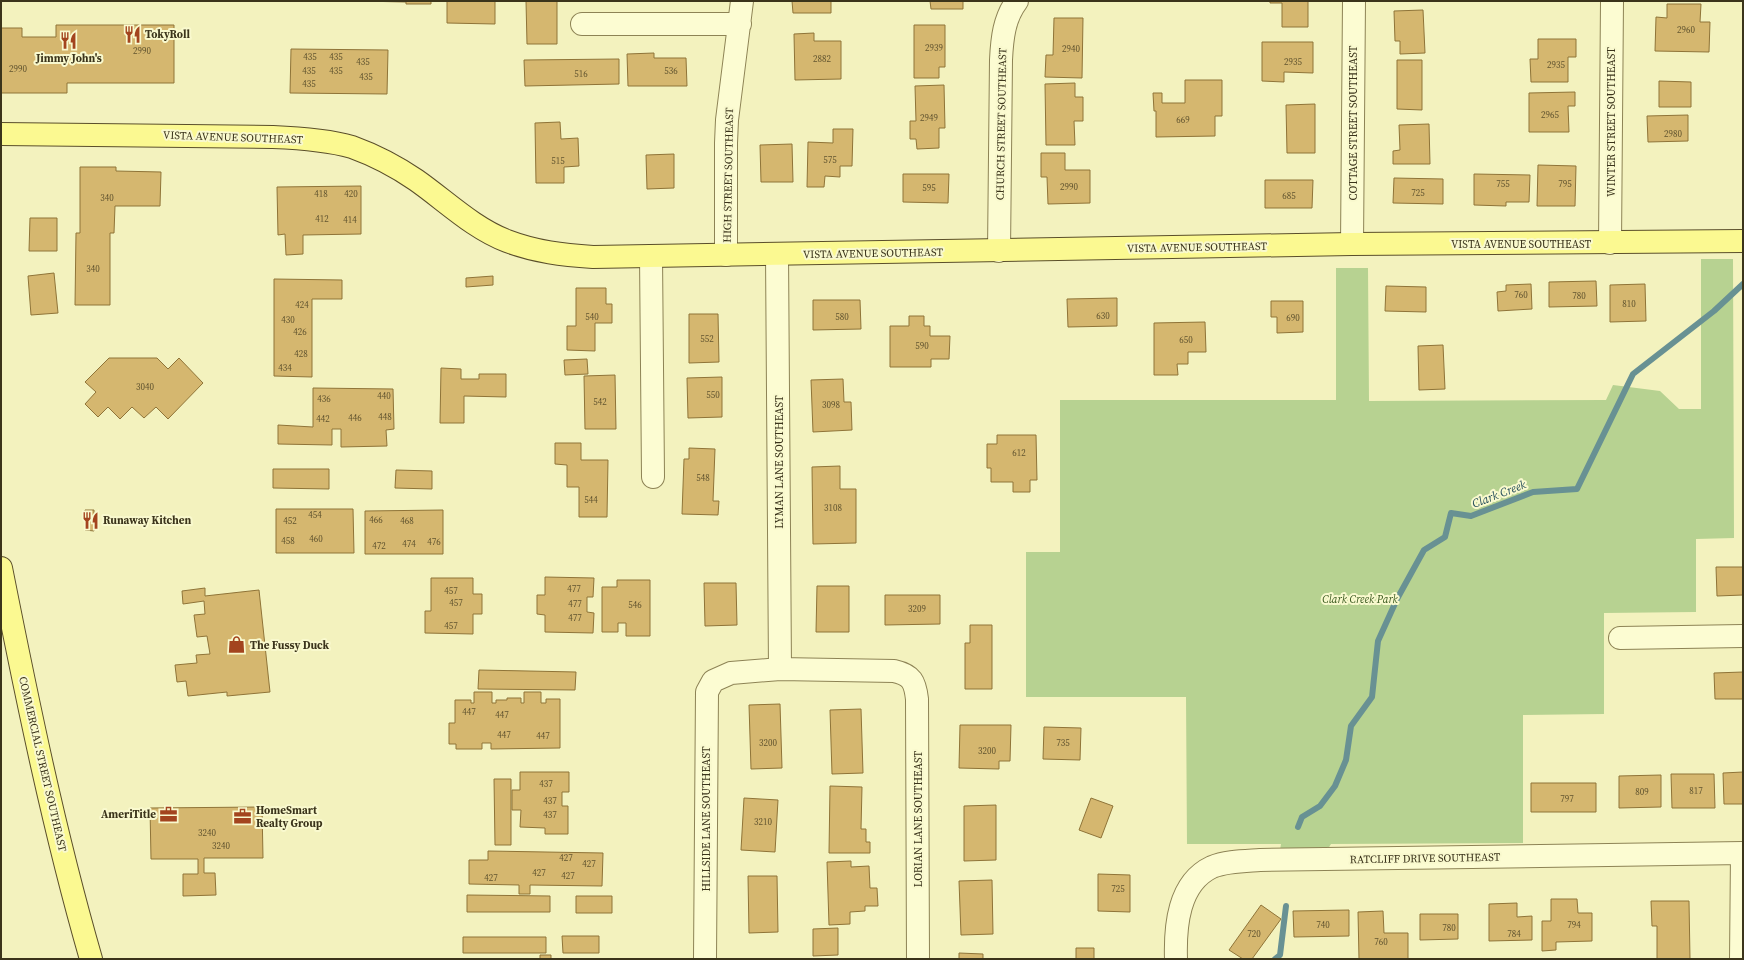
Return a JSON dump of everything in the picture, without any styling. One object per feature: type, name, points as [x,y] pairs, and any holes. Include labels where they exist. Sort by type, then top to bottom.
[{"type":"main road","name":"VISTA AVENUE SOUTHEAST","points":[[1,134],[273,137],[305,139],[351,147],[383,161],[416,180],[471,222],[506,241],[550,254],[593,257],[1352,244],[1610,244],[1743,241]]},
{"type":"main road","name":"COMMERCIAL STREET SOUTHEAST","points":[[1,568],[33,726],[54,819],[91,959]]},
{"type":"street","name":"HIGH STREET SOUTHEAST","points":[[726,255],[726,143],[730,90],[742,1]]},
{"type":"street","name":"CHURCH STREET SOUTHEAST","points":[[999,251],[1001,60],[1004,30],[1017,1]]},
{"type":"street","name":"COTTAGE STREET SOUTHEAST","points":[[1352,244],[1354,1]]},
{"type":"street","name":"WINTER STREET SOUTHEAST","points":[[1610,244],[1612,1]]},
{"type":"street","points":[[582,24],[740,24]]},
{"type":"street","name":"LYMAN LANE SOUTHEAST","points":[[777,254],[780,669]]},
{"type":"street","points":[[651,256],[653,477]]},
{"type":"street","points":[[1620,638],[1743,636]]},
{"type":"street","name":"LORIAN LANE SOUTHEAST","points":[[780,669],[894,671],[904,673],[912,680],[917,699],[918,959]]},
{"type":"street","name":"HILLSIDE LANE SOUTHEAST","points":[[705,959],[708,692],[713,681],[731,673],[780,669]]},
{"type":"street","points":[[1741,959],[1742,853]]},
{"type":"street","name":"RATCLIFF DRIVE SOUTHEAST","points":[[1176,959],[1178,920],[1180,908],[1187,889],[1199,876],[1211,868],[1226,863],[1260,860],[1742,853]]},
{"type":"green space","name":"Clark Creek Park","points":[[1701,259],[1733,259],[1734,538],[1696,539],[1696,612],[1604,613],[1604,714],[1523,715],[1523,843],[1331,844],[1326,852],[1280,850],[1281,844],[1187,844],[1186,697],[1026,697],[1026,552],[1060,552],[1060,400],[1336,400],[1336,268],[1368,268],[1369,401],[1606,400],[1613,385],[1660,391],[1679,409],[1701,409]]},
{"type":"building","points":[[360,1],[431,1],[431,4],[406,4],[406,2]]},
{"type":"building","points":[[447,1],[495,1],[495,24],[447,23]]},
{"type":"building","points":[[526,1],[557,1],[557,44],[527,44]]},
{"type":"building","points":[[792,1],[831,1],[831,13],[793,13]]},
{"type":"building","points":[[930,1],[963,1],[963,9],[931,9]]},
{"type":"building","points":[[1270,1],[1308,1],[1308,27],[1282,27],[1282,3],[1270,3]]},
{"type":"building","points":[[1667,4],[1701,4],[1700,22],[1710,22],[1709,52],[1655,51],[1656,17],[1667,18]]},
{"type":"building","points":[[1423,10],[1425,53],[1400,54],[1400,41],[1395,41],[1394,11]]},
{"type":"building","points":[[1054,18],[1083,18],[1082,78],[1045,77],[1046,55],[1053,55]]},
{"type":"building","points":[[56,25],[174,25],[174,83],[67,83],[67,93],[1,93],[1,28],[22,28],[22,37],[56,37]]},
{"type":"building","points":[[914,25],[945,25],[945,67],[939,67],[939,78],[914,78]]},
{"type":"building","points":[[814,33],[814,41],[841,41],[841,79],[795,80],[794,34]]},
{"type":"building","points":[[1538,39],[1576,39],[1576,57],[1568,57],[1568,82],[1531,82],[1530,59],[1538,59]]},
{"type":"building","points":[[1262,42],[1313,42],[1313,73],[1284,72],[1284,82],[1262,81]]},
{"type":"building","points":[[291,49],[388,50],[387,94],[290,93]]},
{"type":"building","points":[[654,53],[654,58],[686,58],[687,86],[628,86],[627,54]]},
{"type":"building","points":[[619,59],[619,84],[525,86],[524,60]]},
{"type":"building","points":[[1397,60],[1422,60],[1422,110],[1397,109]]},
{"type":"building","points":[[1185,80],[1222,80],[1222,116],[1215,116],[1215,136],[1156,137],[1156,111],[1154,111],[1153,93],[1162,93],[1162,103],[1185,103]]},
{"type":"building","points":[[1659,81],[1691,82],[1691,107],[1659,107]]},
{"type":"building","points":[[1075,83],[1075,97],[1083,97],[1083,121],[1074,121],[1075,145],[1046,145],[1045,84]]},
{"type":"building","points":[[944,85],[945,128],[939,128],[939,148],[917,149],[916,139],[910,139],[910,121],[916,121],[915,86]]},
{"type":"building","points":[[1575,92],[1575,106],[1568,106],[1569,132],[1529,132],[1529,93]]},
{"type":"building","points":[[1315,104],[1315,153],[1287,153],[1286,105]]},
{"type":"building","points":[[1688,115],[1688,141],[1648,142],[1647,116]]},
{"type":"building","points":[[560,122],[561,139],[578,138],[579,166],[564,167],[564,183],[536,183],[535,123]]},
{"type":"building","points":[[1429,124],[1430,164],[1393,164],[1393,151],[1400,150],[1399,125]]},
{"type":"building","points":[[833,129],[853,129],[852,166],[840,166],[840,177],[825,176],[824,187],[807,187],[808,142],[833,143]]},
{"type":"building","points":[[792,144],[793,182],[761,182],[760,145]]},
{"type":"building","points":[[1041,153],[1065,153],[1065,170],[1090,170],[1090,203],[1048,204],[1047,177],[1041,177]]},
{"type":"building","points":[[674,154],[674,188],[647,189],[646,155]]},
{"type":"building","points":[[1538,165],[1576,166],[1575,206],[1537,206]]},
{"type":"building","points":[[80,167],[116,167],[116,171],[161,172],[160,206],[115,206],[114,233],[110,233],[110,305],[75,305],[76,233],[80,233]]},
{"type":"building","points":[[903,174],[949,174],[948,203],[903,202]]},
{"type":"building","points":[[1474,174],[1530,175],[1529,202],[1506,202],[1506,206],[1474,205]]},
{"type":"building","points":[[1394,178],[1443,179],[1443,204],[1393,203]]},
{"type":"building","points":[[1265,180],[1313,180],[1312,208],[1265,208]]},
{"type":"building","points":[[361,186],[361,234],[303,235],[303,254],[286,255],[285,234],[278,235],[277,187]]},
{"type":"building","points":[[30,218],[57,218],[57,251],[29,251]]},
{"type":"building","points":[[54,273],[58,313],[31,315],[28,276]]},
{"type":"building","points":[[493,276],[493,285],[466,287],[466,278]]},
{"type":"building","points":[[274,279],[342,280],[342,299],[312,299],[312,377],[274,376]]},
{"type":"building","points":[[1596,281],[1597,306],[1549,307],[1549,282]]},
{"type":"building","points":[[1531,284],[1532,309],[1498,311],[1497,292],[1506,291],[1506,285]]},
{"type":"building","points":[[1645,284],[1646,321],[1610,322],[1610,285]]},
{"type":"building","points":[[1386,286],[1426,287],[1426,312],[1385,311]]},
{"type":"building","points":[[576,288],[606,288],[606,304],[612,304],[612,323],[595,323],[595,351],[567,350],[567,326],[576,326]]},
{"type":"building","points":[[1117,298],[1117,326],[1068,327],[1067,299]]},
{"type":"building","points":[[813,300],[860,300],[861,329],[813,330]]},
{"type":"building","points":[[1271,301],[1303,301],[1303,332],[1277,333],[1277,317],[1271,317]]},
{"type":"building","points":[[689,314],[718,314],[719,362],[689,363]]},
{"type":"building","points":[[909,316],[924,316],[924,326],[930,326],[930,336],[950,336],[949,359],[931,359],[931,367],[890,367],[890,326],[909,326]]},
{"type":"building","points":[[1205,322],[1206,352],[1188,352],[1188,364],[1177,364],[1178,375],[1154,375],[1154,323]]},
{"type":"building","points":[[1443,345],[1445,389],[1419,390],[1418,346]]},
{"type":"building","points":[[109,358],[157,358],[168,369],[179,358],[203,383],[168,419],[156,407],[144,418],[132,407],[120,419],[108,407],[98,417],[85,404],[96,392],[85,382]]},
{"type":"building","points":[[587,359],[588,374],[565,375],[564,360]]},
{"type":"building","points":[[441,368],[461,369],[461,379],[479,379],[479,374],[506,374],[506,397],[464,396],[464,423],[440,423]]},
{"type":"building","points":[[615,375],[616,429],[585,429],[584,376]]},
{"type":"building","points":[[722,377],[722,417],[688,418],[687,378]]},
{"type":"building","points":[[843,379],[844,402],[851,402],[852,430],[813,432],[811,380]]},
{"type":"building","points":[[313,388],[393,389],[394,429],[386,430],[387,446],[341,447],[341,429],[332,429],[332,445],[278,444],[278,425],[313,427]]},
{"type":"building","points":[[997,435],[1036,435],[1037,480],[1030,480],[1030,492],[1013,492],[1013,482],[991,482],[991,468],[987,468],[987,444],[997,444]]},
{"type":"building","points":[[555,443],[581,443],[581,460],[608,460],[607,517],[579,517],[579,487],[567,487],[567,465],[555,464]]},
{"type":"building","points":[[689,448],[715,449],[713,501],[719,501],[718,515],[682,514],[684,459],[689,459]]},
{"type":"building","points":[[840,466],[840,489],[856,489],[856,543],[813,544],[812,467]]},
{"type":"building","points":[[273,469],[329,469],[329,489],[273,488]]},
{"type":"building","points":[[396,470],[432,471],[432,489],[395,488]]},
{"type":"building","points":[[276,509],[353,509],[354,553],[276,553]]},
{"type":"building","name":"Runaway Kitchen","points":[[85,510],[94,510],[94,531],[85,530]]},
{"type":"building","points":[[443,510],[443,554],[365,554],[365,511]]},
{"type":"building","points":[[1716,567],[1743,567],[1743,595],[1717,596]]},
{"type":"building","points":[[545,577],[594,578],[593,597],[587,597],[587,612],[594,613],[593,633],[545,632],[545,615],[537,614],[537,595],[545,595]]},
{"type":"building","points":[[431,578],[473,578],[473,594],[482,594],[482,614],[473,614],[473,634],[425,633],[425,611],[431,611]]},
{"type":"building","points":[[617,580],[650,580],[650,636],[626,636],[626,623],[618,623],[618,632],[602,632],[602,587],[617,587]]},
{"type":"building","points":[[704,583],[736,583],[737,625],[705,626]]},
{"type":"building","points":[[817,586],[849,586],[849,632],[816,632]]},
{"type":"building","name":"The Fussy Duck","points":[[205,588],[205,596],[259,590],[270,692],[227,696],[227,692],[188,696],[186,681],[177,682],[175,665],[197,663],[196,655],[210,654],[207,636],[197,637],[194,615],[205,614],[204,601],[183,604],[182,591]]},
{"type":"building","points":[[885,595],[940,595],[940,624],[885,625]]},
{"type":"building","points":[[970,625],[992,625],[992,689],[965,689],[965,643],[970,643]]},
{"type":"building","points":[[479,670],[576,672],[575,690],[478,689]]},
{"type":"building","points":[[1743,672],[1743,699],[1715,699],[1714,673]]},
{"type":"building","points":[[474,692],[492,692],[492,703],[496,703],[496,700],[507,700],[507,698],[521,698],[521,703],[524,703],[524,692],[541,692],[541,703],[546,703],[546,699],[560,699],[560,748],[491,749],[491,743],[482,743],[482,749],[456,749],[456,744],[449,744],[449,723],[455,723],[455,700],[471,700],[471,703],[474,703]]},
{"type":"building","points":[[780,704],[782,768],[751,769],[749,705]]},
{"type":"building","points":[[861,709],[863,773],[832,774],[830,710]]},
{"type":"building","points":[[960,725],[1011,725],[1010,761],[999,761],[999,769],[959,768]]},
{"type":"building","points":[[1044,727],[1081,728],[1080,760],[1043,759]]},
{"type":"building","points":[[520,772],[569,772],[569,792],[562,792],[562,806],[568,806],[568,834],[545,834],[545,828],[520,827],[521,810],[512,810],[512,790],[520,790]]},
{"type":"building","points":[[1743,772],[1743,804],[1724,804],[1723,773]]},
{"type":"building","points":[[1671,774],[1714,774],[1715,808],[1672,808]]},
{"type":"building","points":[[1661,775],[1661,807],[1619,808],[1619,776]]},
{"type":"building","points":[[494,779],[511,779],[511,845],[495,845]]},
{"type":"building","points":[[1531,783],[1596,783],[1596,812],[1531,812]]},
{"type":"building","points":[[830,786],[862,787],[861,829],[866,829],[866,842],[870,842],[870,853],[829,853]]},
{"type":"building","points":[[744,798],[778,800],[775,852],[741,850]]},
{"type":"building","points":[[1091,798],[1113,806],[1101,838],[1079,830]]},
{"type":"building","points":[[996,805],[996,860],[964,861],[964,806]]},
{"type":"building","points":[[262,807],[263,858],[204,858],[204,873],[215,873],[216,895],[183,896],[183,874],[198,874],[198,859],[151,859],[150,808]]},
{"type":"building","points":[[488,851],[603,853],[602,886],[530,885],[530,894],[519,894],[519,885],[469,884],[469,860],[488,860]]},
{"type":"building","points":[[851,861],[851,867],[869,866],[870,888],[877,888],[878,906],[865,906],[865,911],[850,912],[850,924],[829,925],[827,862]]},
{"type":"building","points":[[1098,874],[1130,875],[1130,912],[1098,911]]},
{"type":"building","points":[[748,876],[777,876],[778,932],[749,933]]},
{"type":"building","points":[[992,880],[993,934],[961,935],[959,881]]},
{"type":"building","points":[[467,895],[550,896],[550,912],[467,912]]},
{"type":"building","points":[[576,896],[612,896],[612,913],[576,913]]},
{"type":"building","points":[[1551,899],[1577,899],[1578,913],[1592,913],[1592,941],[1556,942],[1556,950],[1542,951],[1542,921],[1551,921]]},
{"type":"building","points":[[1651,901],[1689,901],[1690,959],[1657,959],[1657,926],[1652,926]]},
{"type":"building","points":[[1517,903],[1517,917],[1532,916],[1532,940],[1489,941],[1489,904]]},
{"type":"building","points":[[1261,905],[1281,919],[1252,959],[1243,959],[1229,950]]},
{"type":"building","points":[[1349,910],[1349,936],[1294,937],[1293,911]]},
{"type":"building","points":[[1383,911],[1384,933],[1408,933],[1408,959],[1359,959],[1358,912]]},
{"type":"building","points":[[1420,914],[1458,914],[1458,939],[1420,940]]},
{"type":"building","points":[[838,928],[838,955],[813,956],[813,929]]},
{"type":"building","points":[[562,936],[599,936],[599,953],[563,953]]},
{"type":"building","points":[[463,937],[546,937],[546,953],[463,953]]},
{"type":"building","points":[[1076,948],[1094,948],[1094,959],[1076,959]]},
{"type":"building","points":[[959,953],[983,954],[983,959],[959,959]]},
{"type":"building","points":[[540,955],[551,955],[551,959],[540,959]]},
{"type":"waterway","name":"Clark Creek","points":[[1298,827],[1302,817],[1320,806],[1335,786],[1346,760],[1351,726],[1372,697],[1378,641],[1397,599],[1424,550],[1445,537],[1451,513],[1471,516],[1533,492],[1577,489],[1633,374],[1714,311],[1743,284]]},
{"type":"waterway","name":"Clark Creek","points":[[1275,959],[1280,955],[1286,906]]},
{"type":"place","name":"TokyRoll","points":[[132,34]]},
{"type":"place","name":"Jimmy John's","points":[[69,40]]},
{"type":"place","name":"Runaway Kitchen","points":[[90,520]]},
{"type":"place","name":"The Fussy Duck","points":[[237,645]]},
{"type":"place","name":"AmeriTitle","points":[[169,814]]},
{"type":"place","name":"HomeSmart Realty Group","points":[[243,816]]}]
